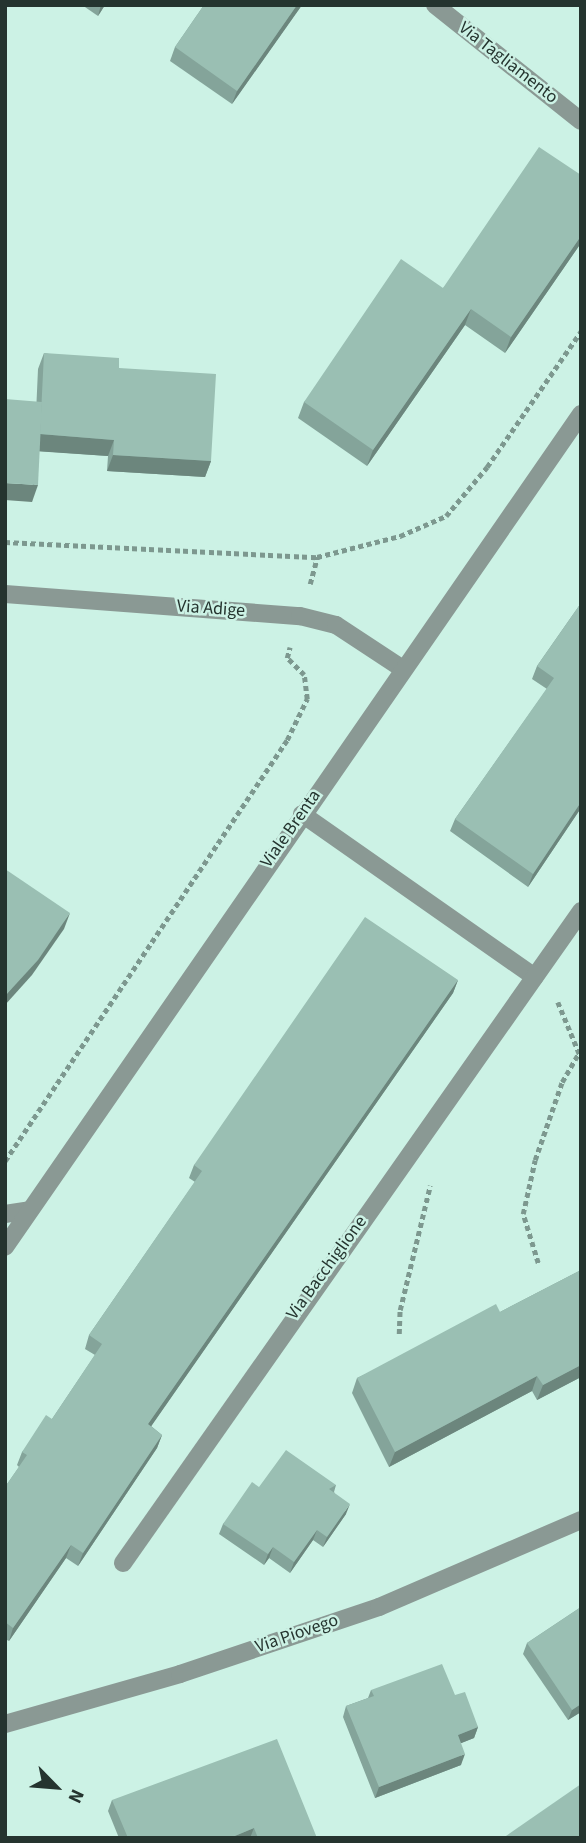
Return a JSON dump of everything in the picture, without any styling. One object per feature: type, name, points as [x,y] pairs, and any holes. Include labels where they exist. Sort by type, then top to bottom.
[{"type":"street","name":"Via Tagliamento","points":[[435,5],[581,121]]},
{"type":"street","name":"Viale Brenta","points":[[5,1247],[581,414]]},
{"type":"street","name":"Via Adige","points":[[5,594],[299,616],[336,625],[403,669]]},
{"type":"street","points":[[302,814],[535,977]]},
{"type":"street","name":"Via Bacchiglione","points":[[124,1563],[254,1371],[581,911]]},
{"type":"street","points":[[5,1214],[30,1210]]},
{"type":"street","name":"Via Piovego","points":[[5,1724],[180,1674],[379,1607],[581,1520]]},
{"type":"path","points":[[5,542],[317,558],[400,536],[446,516],[487,467],[581,331]]},
{"type":"path","points":[[309,587],[317,558]]},
{"type":"path","points":[[5,1161],[287,740],[307,699],[304,675],[287,658],[290,647]]},
{"type":"path","points":[[538,1263],[523,1214],[548,1121],[580,1054],[555,994]]},
{"type":"path","points":[[399,1334],[400,1310],[430,1185],[427,1173]]},
{"type":"building","points":[[204,5],[297,5],[237,91],[175,47]]},
{"type":"building","points":[[539,147],[581,175],[581,236],[511,337],[471,309],[373,450],[304,402],[401,259],[443,288]]},
{"type":"building","points":[[44,353],[119,358],[119,368],[216,374],[211,461],[113,455],[114,440],[40,434]]},
{"type":"building","points":[[5,399],[42,402],[38,485],[5,483]]},
{"type":"building","points":[[581,603],[581,802],[533,874],[455,819],[554,678],[537,666]]},
{"type":"building","points":[[5,869],[70,913],[38,960],[5,996]]},
{"type":"building","points":[[365,917],[458,980],[148,1424],[162,1435],[83,1553],[71,1545],[13,1628],[5,1622],[5,1487],[27,1455],[22,1452],[46,1415],[52,1419],[102,1344],[89,1335],[202,1171],[194,1165]]},
{"type":"building","points":[[581,1270],[581,1365],[543,1385],[537,1376],[395,1452],[357,1378],[496,1304],[500,1312]]},
{"type":"building","points":[[286,1450],[336,1485],[329,1489],[350,1504],[327,1537],[317,1530],[294,1562],[273,1547],[268,1554],[223,1524],[252,1482],[259,1487]]},
{"type":"building","points":[[581,1607],[581,1704],[572,1710],[527,1643]]},
{"type":"building","points":[[442,1664],[455,1695],[465,1692],[478,1727],[458,1735],[465,1754],[379,1787],[346,1706],[374,1696],[371,1690]]},
{"type":"building","points":[[277,1739],[317,1838],[258,1838],[254,1828],[230,1838],[128,1838],[112,1800]]},
{"type":"building","points":[[581,1784],[581,1838],[503,1838]]}]
